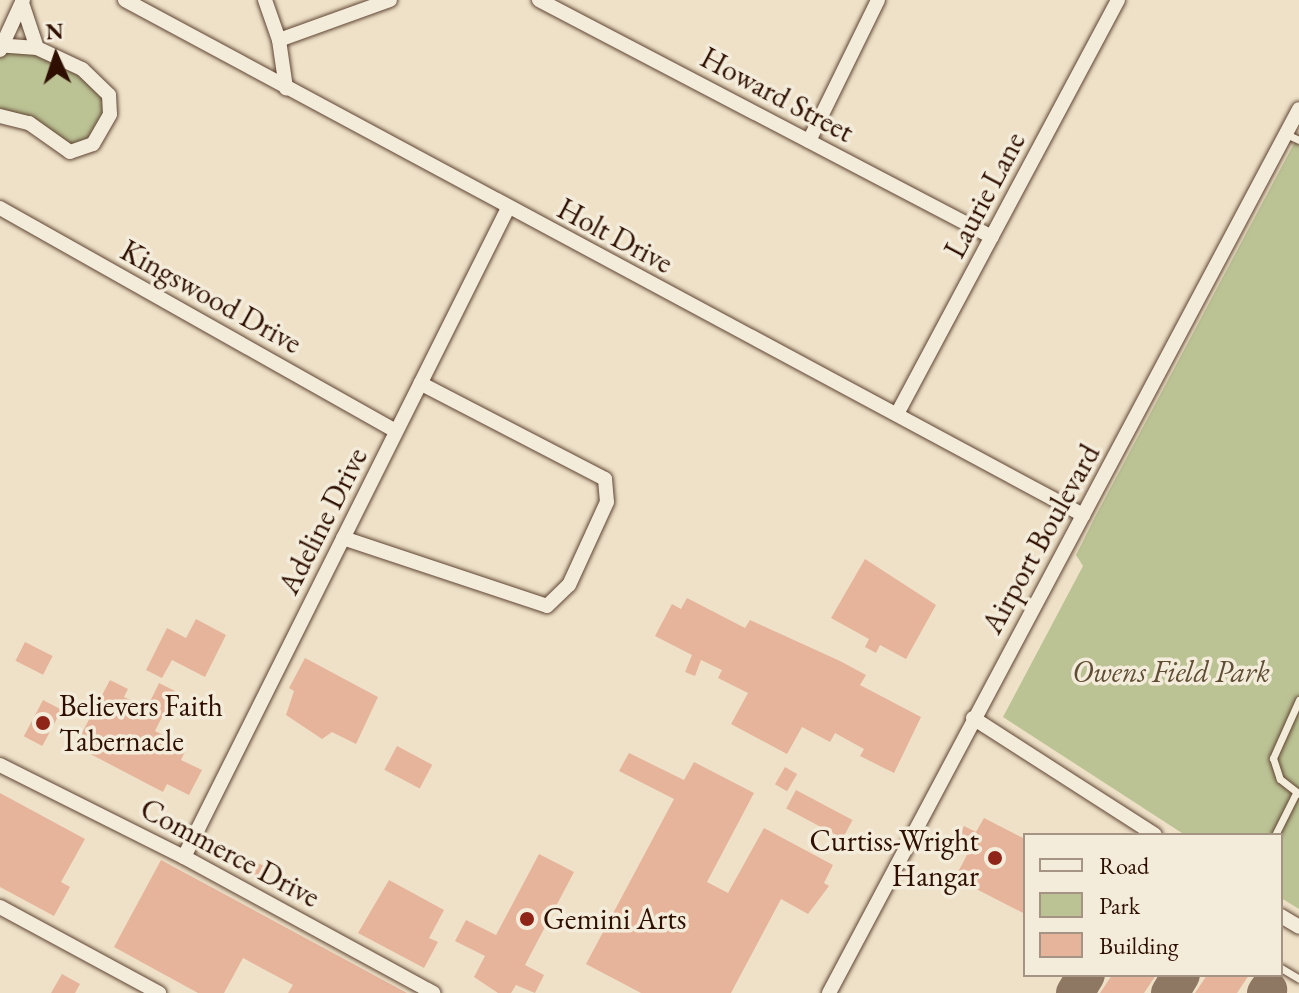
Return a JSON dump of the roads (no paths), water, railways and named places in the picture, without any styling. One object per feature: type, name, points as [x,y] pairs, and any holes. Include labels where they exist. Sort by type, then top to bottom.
[{"type":"street","name":"Holt Drive","points":[[125,0],[1083,515]]},
{"type":"street","points":[[265,0],[279,40],[286,88]]},
{"type":"street","points":[[279,40],[390,0]]},
{"type":"street","name":"Howard Street","points":[[539,0],[992,237]]},
{"type":"street","points":[[809,141],[878,0]]},
{"type":"street","name":"Laurie Lane","points":[[897,414],[1118,0]]},
{"type":"street","points":[[23,3],[37,48]]},
{"type":"street","points":[[0,116],[29,123],[70,152],[93,144],[105,129],[109,95],[97,80],[37,48],[3,48],[23,3]]},
{"type":"street","name":"Airport Boulevard","points":[[829,993],[1083,515],[1293,137],[1299,109]]},
{"type":"street","name":"Kingswood Drive","points":[[0,208],[396,431]]},
{"type":"street","name":"Adeline Drive","points":[[184,857],[508,208]]},
{"type":"street","points":[[343,538],[547,606],[569,585],[607,502],[605,479],[420,383]]},
{"type":"street","points":[[973,718],[1152,833]]},
{"type":"street","name":"Commerce Drive","points":[[0,765],[184,857],[433,993]]},
{"type":"street","points":[[0,907],[159,993]]},
{"type":"lane","points":[[1276,833],[1298,794],[1280,779],[1273,758],[1299,700]]},
{"type":"place","name":"Believers Faith Tabernacle","points":[[43,723]]},
{"type":"place","name":"Curtiss-Wright Hangar","points":[[995,858]]},
{"type":"place","name":"Gemini Arts","points":[[527,919]]},
{"type":"park label","name":"Owens Field Park","points":[[1171,672]]}]
